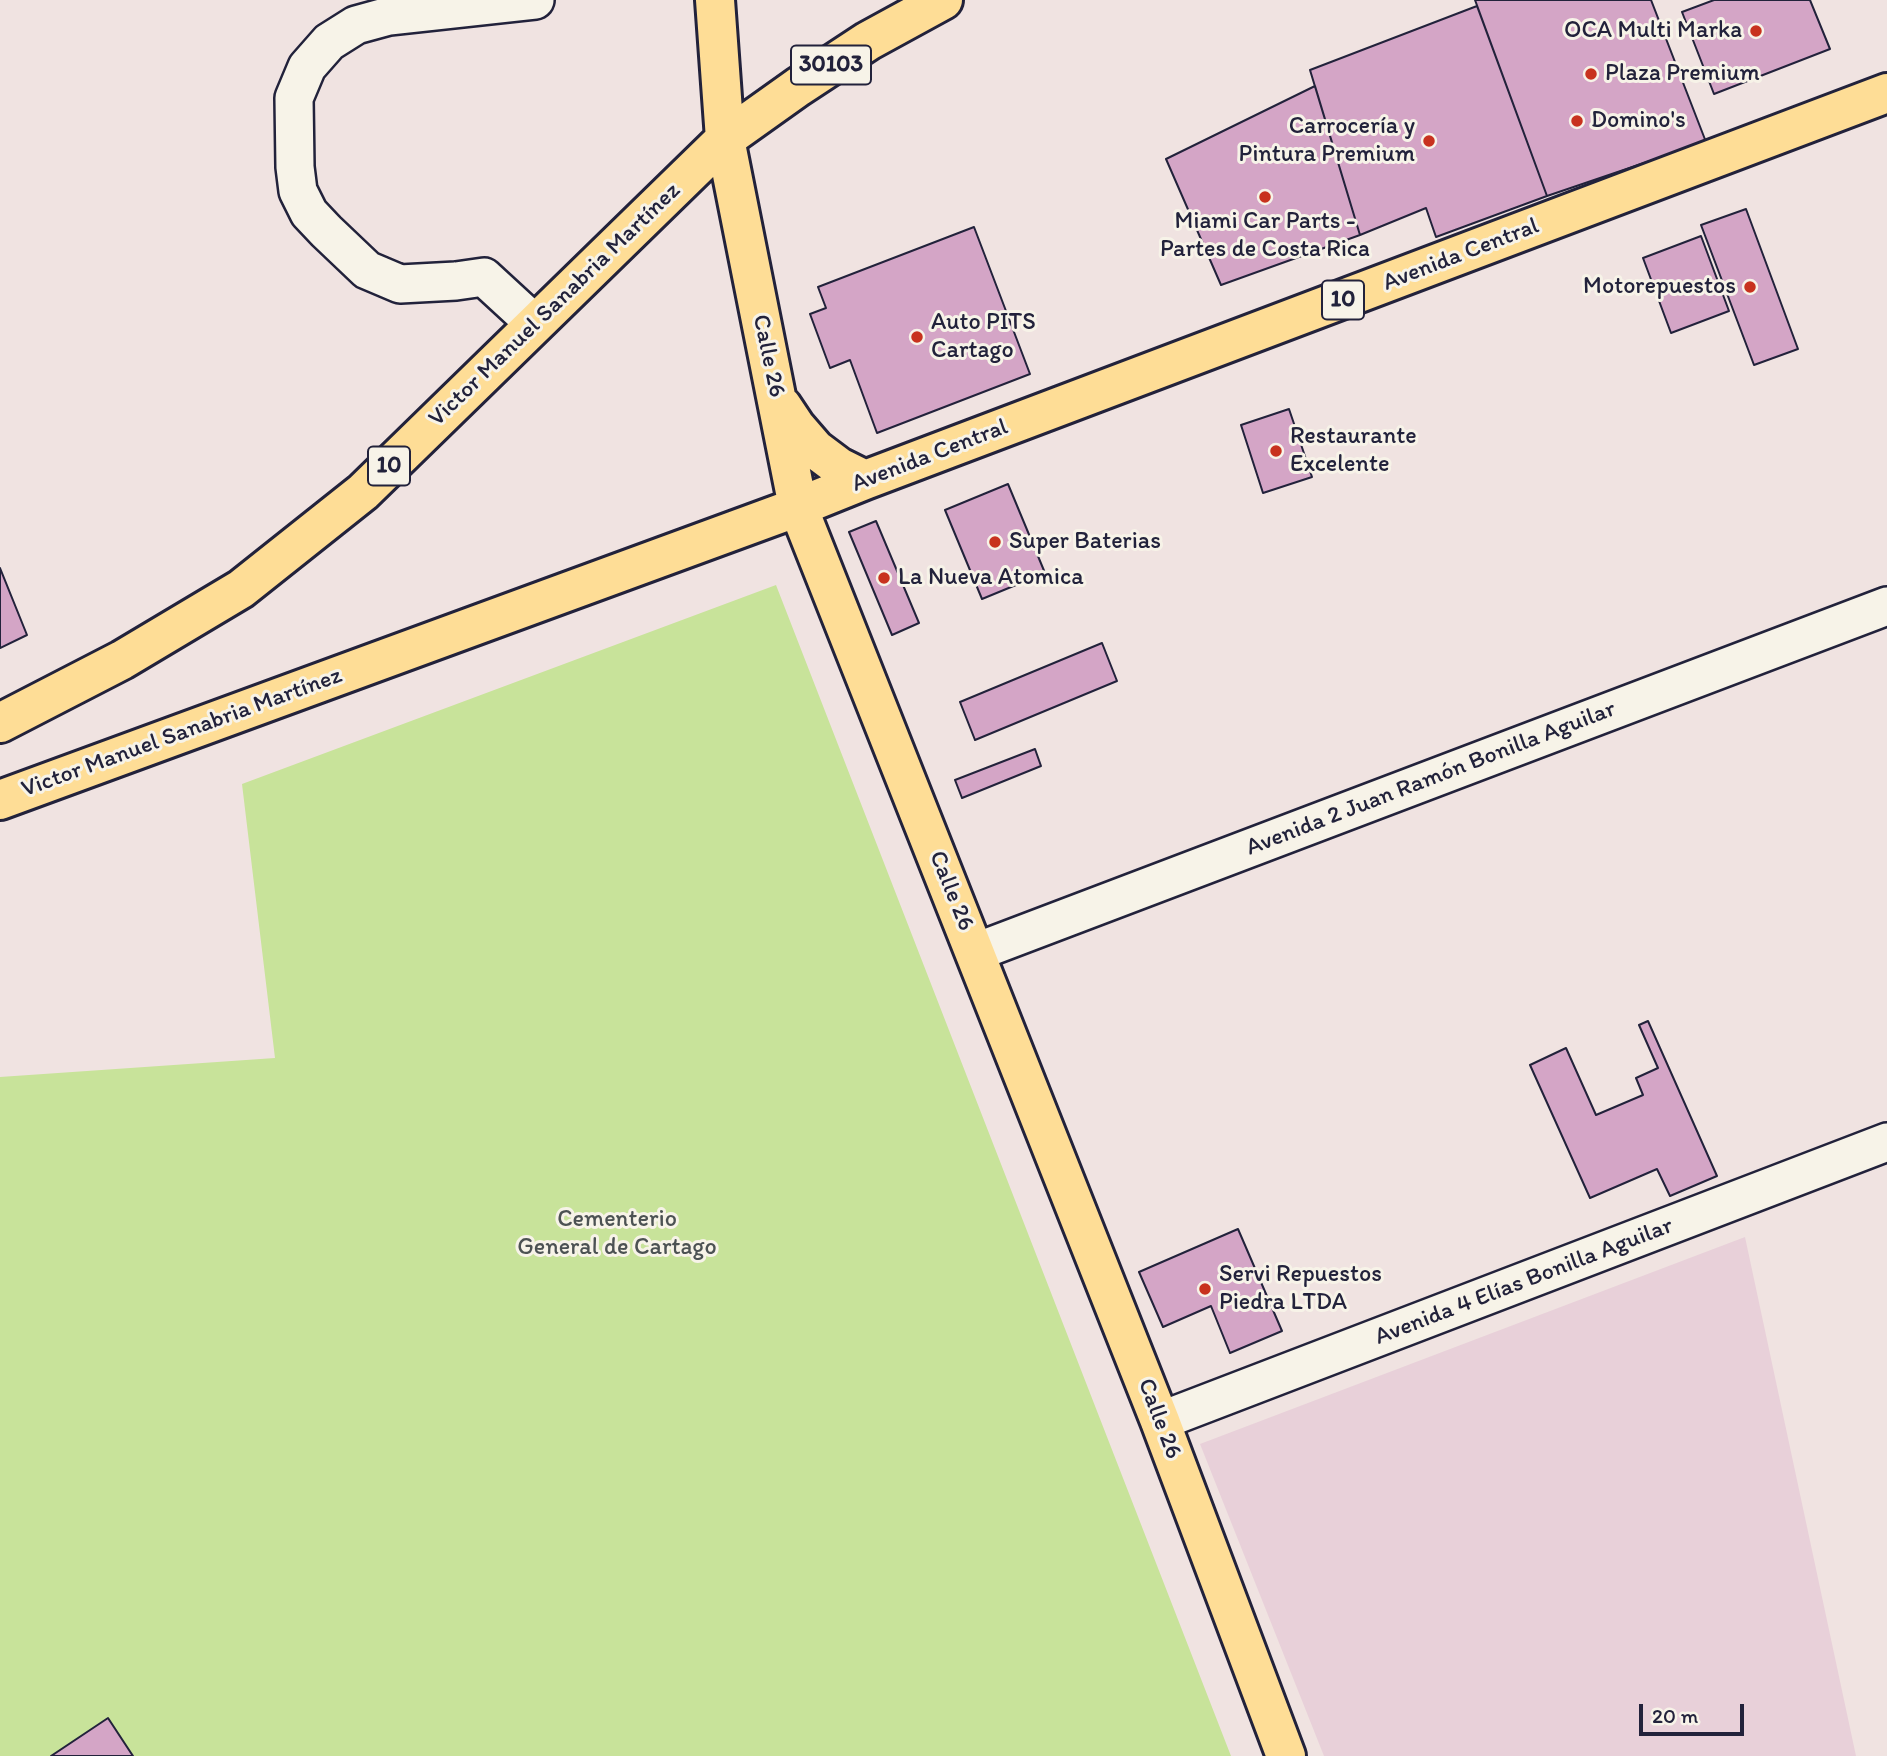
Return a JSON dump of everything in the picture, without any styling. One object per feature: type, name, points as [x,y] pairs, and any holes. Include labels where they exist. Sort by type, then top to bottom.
[{"type":"main road","name":"Calle 26","points":[[715,0],[725,139],[799,507],[1160,1422],[1286,1756]]},
{"type":"main road","name":"30103","points":[[725,139],[868,41],[943,0]]},
{"type":"main road","name":"Avenida Central","points":[[799,507],[1887,93]]},
{"type":"main road","name":"Victor Manuel Sanabria Martínez","points":[[0,723],[122,660],[241,589],[363,492],[725,139]]},
{"type":"main road","points":[[777,398],[815,449],[839,467],[865,480]]},
{"type":"main road","name":"Victor Manuel Sanabria Martínez","points":[[0,800],[799,507]]},
{"type":"street","points":[[534,323],[484,277],[400,284],[367,270],[309,213],[298,191],[294,97],[307,67],[328,42],[356,25],[389,16],[535,0]]},
{"type":"street","name":"Avenida 2 Juan Ramón Bonilla Aguilar","points":[[976,952],[1887,606]]},
{"type":"street","name":"Avenida 4 Elías Bonilla Aguilar","points":[[1160,1422],[1887,1142]]},
{"type":"shaded area","points":[[1745,1237],[1856,1756],[1324,1756],[1200,1444]]},
{"type":"green space","name":"Cementerio General de Cartago","points":[[776,585],[1231,1756],[0,1756],[0,1077],[275,1058],[242,784]]},
{"type":"building","name":"Plaza Premium","points":[[1475,0],[1651,0],[1706,142],[1547,196]]},
{"type":"building","name":"OCA Multi Marka","points":[[1714,0],[1810,0],[1830,49],[1714,94],[1682,12]]},
{"type":"building","name":"Carrocería y Pintura Premium","points":[[1477,6],[1547,196],[1436,237],[1426,208],[1360,235],[1310,70]]},
{"type":"building","name":"Miami Car Parts - Partes de Costa Rica","points":[[1315,86],[1360,235],[1221,285],[1166,159]]},
{"type":"building","name":"Motorepuestos","points":[[1746,209],[1798,349],[1754,365],[1701,225]]},
{"type":"building","name":"Auto PITS Cartago","points":[[974,227],[1030,374],[877,433],[850,360],[830,368],[810,314],[826,308],[818,287]]},
{"type":"building","points":[[1701,236],[1729,311],[1671,333],[1643,258]]},
{"type":"building","name":"Restaurante Excelente","points":[[1289,409],[1312,477],[1263,493],[1241,425]]},
{"type":"building","name":"Super Baterias","points":[[1008,484],[1045,573],[982,599],[945,510]]},
{"type":"building","name":"La Nueva Atomica","points":[[876,521],[919,623],[892,635],[849,532]]},
{"type":"building","points":[[0,568],[27,635],[0,648]]},
{"type":"building","points":[[1102,643],[1117,681],[975,740],[960,702]]},
{"type":"building","points":[[1035,749],[1041,766],[962,798],[955,780]]},
{"type":"building","points":[[1648,1021],[1717,1176],[1670,1196],[1657,1169],[1590,1198],[1530,1065],[1566,1048],[1596,1115],[1643,1095],[1636,1078],[1658,1068],[1639,1025]]},
{"type":"building","name":"Servi Repuestos Piedra LTDA","points":[[1238,1229],[1282,1331],[1230,1353],[1211,1306],[1163,1327],[1139,1272]]},
{"type":"building","points":[[108,1718],[133,1756],[51,1756]]},
{"type":"place","name":"OCA Multi Marka","points":[[1756,31]]},
{"type":"place","name":"Plaza Premium","points":[[1591,74]]},
{"type":"place","name":"Domino's","points":[[1577,121]]},
{"type":"place","name":"Carrocería y Pintura Premium","points":[[1429,141]]},
{"type":"place","name":"Miami Car Parts - Partes de Costa Rica","points":[[1265,197]]},
{"type":"place","name":"Motorepuestos","points":[[1750,287]]},
{"type":"place","name":"Auto PITS Cartago","points":[[917,337]]},
{"type":"place","name":"Restaurante Excelente","points":[[1276,451]]},
{"type":"place","name":"Super Baterias","points":[[995,542]]},
{"type":"place","name":"La Nueva Atomica","points":[[884,578]]},
{"type":"place","name":"Servi Repuestos Piedra LTDA","points":[[1205,1289]]}]
